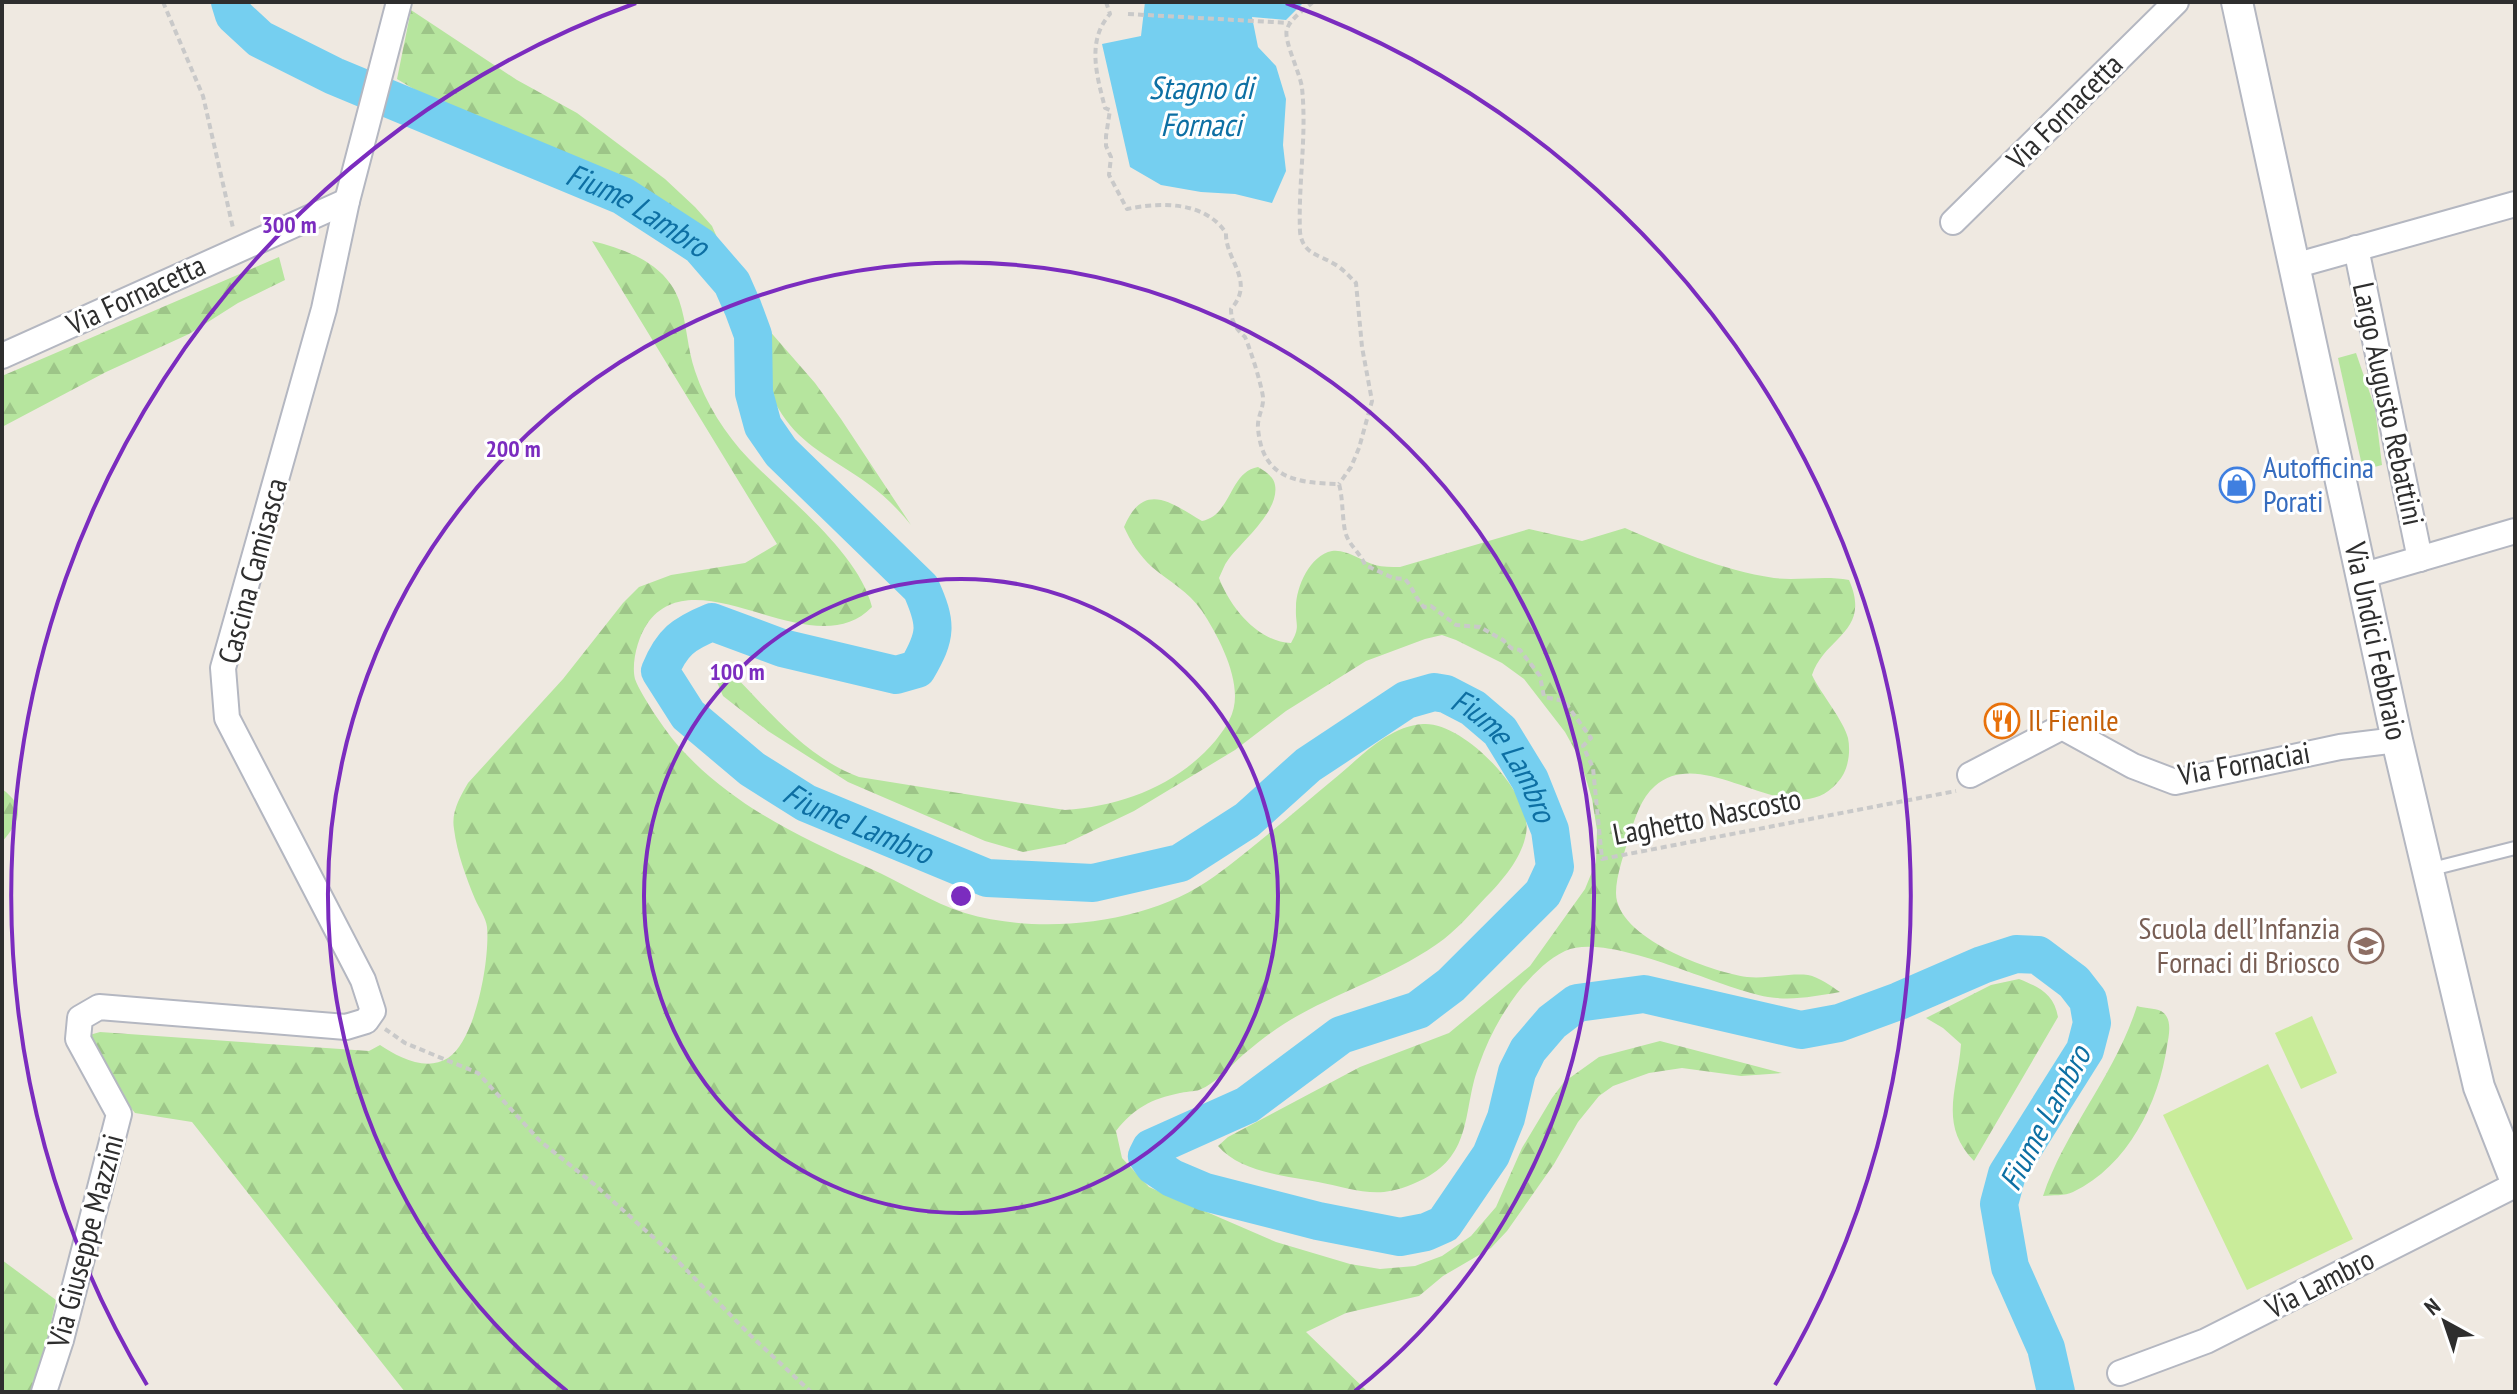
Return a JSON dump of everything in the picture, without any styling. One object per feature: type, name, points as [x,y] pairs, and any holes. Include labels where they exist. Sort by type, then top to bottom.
[{"type":"street","points":[[347,201],[399,2]]},
{"type":"street","name":"Via Fornacetta","points":[[1953,222],[2176,2]]},
{"type":"street","name":"Via Undici Febbraio","points":[[2237,2],[2397,740],[2479,1087],[2515,1179]]},
{"type":"street","name":"Via Fornacetta","points":[[2,356],[347,201]]},
{"type":"street","name":"Cascina Camisasca","points":[[347,201],[324,309],[223,668],[227,718],[363,980],[373,1011]]},
{"type":"street","points":[[2294,266],[2515,204]]},
{"type":"street","name":"Largo Augusto Rebattini","points":[[2356,248],[2420,559]]},
{"type":"street","points":[[2361,576],[2515,531]]},
{"type":"street","name":"Via Fornaciai","points":[[1964,783],[2062,727],[2133,766],[2175,782],[2340,747],[2397,740]]},
{"type":"street","name":"Via Giuseppe Mazzini","points":[[44,1392],[61,1340],[119,1114],[78,1039],[80,1018],[99,1007],[346,1027],[366,1021],[373,1011]]},
{"type":"street","name":"Via Lambro","points":[[2120,1373],[2206,1341],[2515,1185]]},
{"type":"lane","points":[[2428,870],[2515,848]]},
{"type":"path","points":[[163,2],[203,96],[220,162],[235,249]]},
{"type":"path","points":[[1106,2],[1110,14],[1101,24],[1095,62],[1105,108],[1110,110],[1106,146],[1111,157],[1109,175],[1116,183],[1119,197],[1127,209],[1169,204],[1184,206],[1213,217],[1220,224],[1226,233],[1226,246],[1235,260],[1240,286],[1240,299],[1231,309],[1231,318],[1245,337],[1263,397],[1257,424],[1260,448],[1278,473],[1306,482],[1339,484],[1359,448],[1372,401],[1362,347],[1356,283],[1335,264],[1312,254],[1301,243],[1299,208],[1304,107],[1296,60],[1287,45],[1286,30],[1313,2]]},
{"type":"path","points":[[1128,14],[1290,23]]},
{"type":"path","name":"Laghetto Nascosto","points":[[1339,484],[1345,533],[1351,545],[1361,553],[1365,565],[1393,578],[1405,579],[1424,607],[1431,606],[1456,625],[1480,627],[1511,648],[1520,650],[1540,676],[1544,697],[1564,701],[1591,738],[1583,746],[1593,768],[1602,859],[1964,783]]},
{"type":"path","points":[[373,1011],[383,1028],[405,1043],[478,1073],[540,1141],[664,1247],[811,1392]]},
{"type":"green space","points":[[411,10],[517,80],[577,113],[665,179],[695,207],[712,226],[739,287],[761,321],[815,383],[911,525],[879,492],[813,447],[786,420],[760,371],[722,265],[707,241],[687,219],[659,198],[628,182],[478,121],[397,79]]},
{"type":"green space","points":[[592,241],[643,260],[673,287],[682,309],[695,371],[717,418],[749,459],[838,547],[865,587],[872,607],[847,623],[819,626],[695,600],[669,605],[644,629],[636,650],[634,673],[656,716],[677,745],[703,771],[770,819],[953,909],[995,920],[1061,924],[1128,915],[1189,892],[1245,853],[1375,744],[1410,726],[1439,726],[1457,734],[1492,763],[1519,800],[1526,818],[1526,834],[1517,858],[1497,885],[1444,939],[1409,961],[1285,1023],[1206,1087],[1152,1102],[1123,1123],[1116,1131],[1122,1158],[1149,1187],[1276,1242],[1350,1264],[1380,1269],[1415,1266],[1442,1256],[1471,1236],[1496,1207],[1522,1148],[1552,1098],[1564,1082],[1599,1057],[1660,1041],[1782,1073],[1741,1076],[1682,1068],[1649,1073],[1613,1086],[1599,1096],[1578,1122],[1554,1164],[1507,1231],[1491,1248],[1443,1276],[1419,1296],[1346,1313],[1306,1332],[1368,1392],[405,1392],[192,1122],[135,1113],[79,1044],[86,1036],[100,1032],[369,1051],[380,1045],[412,1061],[431,1064],[448,1058],[458,1049],[479,998],[487,941],[484,917],[465,874],[453,823],[459,799],[468,783],[563,679],[639,587],[671,575],[745,563],[777,544]]},
{"type":"green space","points":[[279,257],[285,280],[238,303],[189,334],[106,372],[2,427],[2,376]]},
{"type":"green space","points":[[2356,353],[2375,408],[2382,465],[2363,470],[2338,358]]},
{"type":"green space","points":[[1258,467],[1269,474],[1274,482],[1272,505],[1228,560],[1219,578],[1230,600],[1247,621],[1279,641],[1291,643],[1297,629],[1297,599],[1302,582],[1311,565],[1324,554],[1343,552],[1375,565],[1400,567],[1529,529],[1582,541],[1625,528],[1735,570],[1783,579],[1849,580],[1855,597],[1851,623],[1826,651],[1812,675],[1848,738],[1848,762],[1841,779],[1818,796],[1796,800],[1723,779],[1698,774],[1676,775],[1655,786],[1642,802],[1621,863],[1616,893],[1620,909],[1631,924],[1648,938],[1690,960],[1747,977],[1808,975],[1840,992],[1795,998],[1768,997],[1636,955],[1585,947],[1565,951],[1532,976],[1503,1013],[1479,1065],[1460,1141],[1453,1154],[1429,1176],[1402,1188],[1376,1192],[1264,1172],[1238,1162],[1218,1146],[1228,1137],[1360,1067],[1449,1033],[1530,966],[1585,889],[1596,862],[1597,830],[1592,799],[1580,759],[1565,732],[1524,679],[1502,663],[1456,640],[1442,635],[1425,639],[1366,661],[1286,711],[1235,750],[1134,811],[1065,844],[1023,852],[985,841],[848,782],[768,731],[723,696],[714,675],[732,673],[806,746],[840,769],[859,777],[1065,810],[1128,798],[1167,781],[1201,756],[1227,725],[1235,696],[1229,663],[1202,611],[1185,592],[1147,562],[1124,527],[1140,504],[1149,500],[1169,503],[1202,521],[1212,517],[1241,477]]},
{"type":"green space","points":[[2,789],[15,802],[18,815],[2,842]]},
{"type":"green space","points":[[2019,979],[2044,992],[2053,1002],[2058,1017],[1974,1161],[1963,1147],[1953,1120],[1961,1044],[1926,1018],[1991,985]]},
{"type":"green space","points":[[2137,1006],[2161,1011],[2169,1027],[2163,1067],[2148,1110],[2125,1149],[2093,1181],[2070,1193],[2043,1196],[2064,1148],[2116,1056]]},
{"type":"green space","points":[[2312,1016],[2337,1073],[2301,1089],[2275,1033]]},
{"type":"green space","points":[[2268,1064],[2353,1239],[2247,1290],[2163,1115]]},
{"type":"green space","points":[[2,1260],[56,1300],[36,1392],[2,1392]]},
{"type":"water","name":"Stagno di Fornaci","points":[[1145,2],[1304,2],[1286,20],[1252,17],[1258,47],[1276,66],[1286,99],[1283,145],[1286,171],[1272,203],[1235,194],[1161,185],[1130,167],[1102,44],[1141,36]]},
{"type":"waterway","name":"Fiume Lambro","points":[[230,2],[234,15],[260,39],[334,76],[623,196],[700,246],[732,283],[753,335],[754,393],[763,426],[781,452],[921,588],[932,620],[931,638],[917,669],[896,675],[782,648],[712,622],[686,635],[669,653],[660,671],[688,715],[752,769],[806,803],[987,878],[1093,883],[1180,863],[1247,820],[1308,765],[1406,700],[1434,692],[1446,694],[1473,708],[1500,731],[1530,780],[1550,830],[1555,867],[1543,893],[1451,985],[1418,1010],[1341,1035],[1247,1105],[1151,1148],[1147,1156],[1154,1166],[1172,1178],[1205,1192],[1318,1221],[1400,1237],[1426,1232],[1444,1224],[1491,1155],[1506,1118],[1517,1072],[1528,1050],[1552,1022],[1577,1003],[1644,994],[1801,1030],[1839,1023],[2016,954],[2038,955],[2074,982],[2088,1000],[2092,1023],[2085,1050],[2007,1174],[1999,1204],[2010,1267],[2046,1348],[2056,1392]]},
{"type":"place","name":"Autofficina Porati","points":[[2237,485]]},
{"type":"place","name":"Il Fienile","points":[[2002,721]]},
{"type":"place","name":"Scuola dell’Infanzia Fornaci di Briosco","points":[[2366,946]]}]
